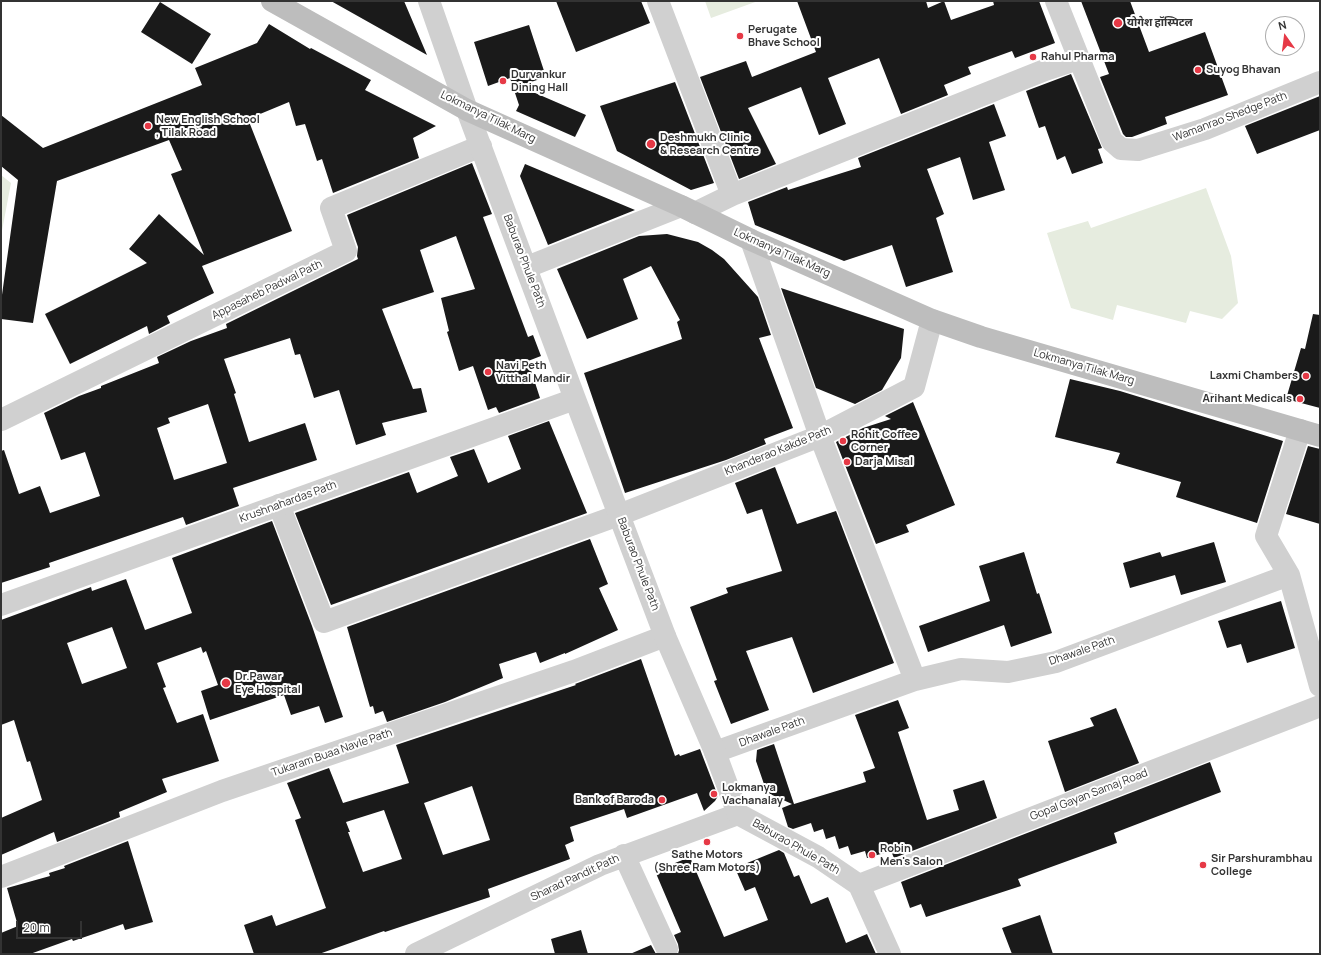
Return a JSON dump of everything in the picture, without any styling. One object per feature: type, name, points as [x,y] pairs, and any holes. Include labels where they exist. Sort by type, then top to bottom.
[{"type":"main road","name":"Lokmanya Tilak Marg","points":[[272,1],[467,110],[688,209],[751,240],[932,320],[981,337],[1320,436]]},
{"type":"street","name":"Baburao Phule Path","points":[[429,1],[467,110],[560,357],[574,399],[666,636],[715,752],[738,814],[818,857],[859,884]]},
{"type":"street","points":[[658,1],[732,195]]},
{"type":"street","name":"Wamanrao Shedge Path","points":[[1056,1],[1112,141],[1121,149],[1138,150],[1205,129],[1320,82]]},
{"type":"street","points":[[526,267],[688,209],[732,195],[1045,70],[1078,59]]},
{"type":"street","name":"Appasaheb Padwal Path","points":[[1,420],[346,251],[331,208],[481,146]]},
{"type":"street","points":[[751,240],[820,436],[915,680]]},
{"type":"street","name":"Khanderao Kakde Path","points":[[279,505],[324,622],[619,515],[820,436],[914,387],[932,320]]},
{"type":"street","name":"Krushnahardas Path","points":[[1,605],[574,399]]},
{"type":"street","points":[[1300,430],[1266,536],[1289,575],[1320,686]]},
{"type":"street","name":"Dhawale Path","points":[[715,752],[915,680],[961,669],[1008,672],[1056,662],[1289,575]]},
{"type":"street","name":"Tukaram Buaa Navle Path","points":[[1,877],[222,791],[574,671],[666,636]]},
{"type":"street","name":"Gopal Gayan Samaj Road","points":[[859,884],[1320,706]]},
{"type":"street","name":"Sharad Pandit Path","points":[[416,954],[600,865],[738,814]]},
{"type":"street","points":[[624,856],[667,948]]},
{"type":"street","points":[[859,884],[890,954]]},
{"type":"shaded area","points":[[705,1],[758,1],[711,18]]},
{"type":"shaded area","points":[[1,175],[11,183],[1,236]]},
{"type":"shaded area","points":[[1206,188],[1231,256],[1238,303],[1222,319],[1190,311],[1186,323],[1117,305],[1113,320],[1071,308],[1047,233],[1088,221],[1091,228]]},
{"type":"building","points":[[331,1],[404,1],[427,55]]},
{"type":"building","points":[[556,1],[641,1],[650,23],[576,52]]},
{"type":"building","points":[[797,1],[926,1],[928,8],[944,1],[951,20],[994,5],[993,1],[1039,1],[1055,43],[1015,58],[1012,51],[968,67],[971,74],[944,85],[948,95],[901,114],[879,58],[828,78],[846,124],[819,135],[801,87],[748,108],[776,164],[739,179],[700,77],[746,61],[752,77],[816,52]]},
{"type":"building","points":[[1081,1],[1130,1],[1149,52],[1205,32],[1228,95],[1165,117],[1167,124],[1132,137],[1126,137],[1123,134],[1100,77],[1109,74]]},
{"type":"building","points":[[160,2],[211,34],[192,64],[141,32]]},
{"type":"building","points":[[269,24],[310,49],[311,48],[371,80],[365,90],[436,126],[413,138],[419,158],[333,193],[322,159],[317,161],[305,124],[296,126],[289,102],[248,119],[292,231],[202,266],[214,293],[167,316],[170,323],[149,334],[147,326],[70,364],[45,314],[147,263],[129,249],[159,214],[204,255],[171,174],[182,170],[169,140],[57,181],[33,323],[1,319],[1,302],[18,180],[1,166],[1,115],[43,148],[202,85],[195,68],[257,43]]},
{"type":"building","points":[[529,25],[546,77],[519,86],[586,115],[575,137],[516,111],[519,105],[510,78],[488,86],[474,42]]},
{"type":"building","points":[[1071,74],[1102,148],[1098,149],[1103,163],[1072,174],[1065,156],[1057,160],[1045,126],[1039,128],[1026,91]]},
{"type":"building","points":[[675,82],[714,183],[691,190],[617,151],[600,106]]},
{"type":"building","points":[[1320,96],[1320,130],[1257,154],[1245,126]]},
{"type":"building","points":[[994,104],[1006,136],[989,142],[1005,190],[973,200],[960,157],[927,169],[944,214],[936,218],[953,272],[906,287],[892,245],[844,261],[755,225],[748,202],[787,187],[788,190],[861,167],[858,158]]},
{"type":"building","points":[[472,163],[492,214],[483,217],[528,337],[533,335],[541,356],[528,361],[540,398],[499,413],[496,407],[488,410],[473,366],[459,371],[447,332],[449,331],[441,298],[475,289],[456,236],[420,250],[434,292],[382,309],[413,389],[421,388],[427,412],[382,423],[386,435],[356,445],[339,390],[314,398],[300,354],[295,355],[290,338],[224,359],[236,393],[234,394],[249,442],[305,423],[317,460],[233,488],[239,506],[186,525],[183,517],[49,563],[50,567],[1,583],[1,451],[4,450],[19,494],[40,486],[50,513],[100,496],[85,452],[61,460],[44,413],[79,396],[101,388],[101,386],[159,363],[157,357],[191,341],[227,328],[226,324],[358,259],[358,247],[347,215]],"holes":[[[208,404],[227,463],[174,480],[157,428],[170,423],[168,418]]]},
{"type":"building","points":[[525,164],[635,210],[548,245],[520,176]]},
{"type":"building","points":[[667,234],[698,242],[712,250],[724,259],[758,297],[771,335],[759,338],[793,428],[764,439],[766,444],[726,460],[625,493],[584,373],[682,339],[677,322],[680,320],[651,266],[623,279],[638,319],[587,339],[557,269],[639,236]]},
{"type":"building","points":[[781,288],[904,329],[901,358],[882,390],[855,404],[816,388]]},
{"type":"building","name":"Laxmi Chambers","points":[[1313,314],[1320,315],[1320,408],[1286,399],[1301,348],[1305,349]]},
{"type":"building","points":[[1070,379],[1120,391],[1283,441],[1257,523],[1176,497],[1181,482],[1116,463],[1120,453],[1055,437]]},
{"type":"building","points":[[913,402],[955,505],[906,525],[909,532],[876,544],[836,442],[863,428],[891,419],[885,416]]},
{"type":"building","points":[[549,421],[587,513],[331,605],[295,513],[409,472],[417,493],[458,476],[450,457],[474,449],[488,483],[521,469],[508,436]]},
{"type":"building","points":[[1308,446],[1320,449],[1320,524],[1286,514]]},
{"type":"building","points":[[775,467],[797,524],[836,511],[894,663],[813,693],[792,637],[746,651],[769,710],[731,724],[714,681],[717,680],[690,607],[728,593],[726,588],[782,571],[762,509],[747,514],[735,483]]},
{"type":"building","points":[[272,521],[312,626],[343,717],[325,723],[319,706],[291,715],[284,695],[210,720],[201,691],[218,685],[206,651],[203,653],[201,647],[157,663],[166,687],[163,688],[177,723],[203,714],[219,761],[162,779],[167,792],[119,812],[120,817],[57,842],[54,832],[1,855],[1,818],[42,800],[30,761],[27,762],[14,720],[1,725],[1,620],[91,587],[92,591],[126,579],[145,630],[192,613],[172,558]],"holes":[[[112,627],[127,668],[82,684],[67,643]]]},
{"type":"building","points":[[590,539],[608,584],[599,588],[618,630],[565,654],[540,663],[536,652],[499,664],[503,678],[445,702],[387,722],[383,711],[375,714],[373,706],[370,707],[347,627]]},
{"type":"building","points":[[1214,542],[1226,582],[1181,595],[1175,575],[1130,588],[1123,563],[1160,552],[1162,557]]},
{"type":"building","points":[[1024,552],[1037,594],[1039,593],[1052,633],[1011,647],[1004,625],[928,652],[919,626],[990,601],[979,566]]},
{"type":"building","points":[[1281,601],[1295,648],[1247,663],[1241,644],[1227,648],[1218,621]]},
{"type":"building","points":[[641,659],[675,756],[679,754],[680,756],[700,749],[718,796],[715,801],[704,811],[697,793],[627,818],[624,809],[570,827],[574,841],[565,845],[570,859],[488,889],[490,897],[385,932],[384,931],[319,954],[254,954],[244,925],[272,915],[276,926],[326,908],[295,820],[301,818],[287,783],[329,768],[343,803],[409,783],[396,745],[576,685],[575,684]],"holes":[[[472,786],[490,840],[443,855],[424,803]],[[384,810],[402,859],[363,872],[348,832],[350,832],[346,822]]]},
{"type":"building","points":[[898,700],[909,728],[898,732],[927,820],[959,810],[953,790],[984,780],[997,818],[894,858],[891,851],[867,858],[865,851],[851,855],[848,846],[839,849],[835,836],[826,839],[823,829],[814,832],[811,823],[793,829],[788,827],[782,808],[792,804],[770,794],[765,787],[756,761],[757,750],[774,744],[794,804],[866,782],[863,772],[875,768],[855,715]]},
{"type":"building","points":[[1116,708],[1139,763],[1065,792],[1048,741],[1094,726],[1090,718]]},
{"type":"building","points":[[1210,762],[1221,792],[1114,833],[1117,843],[1018,879],[1021,886],[926,917],[921,904],[910,908],[901,882]]},
{"type":"building","points":[[128,841],[153,922],[125,930],[123,924],[73,941],[72,939],[30,954],[1,954],[1,933],[18,926],[7,888],[50,876],[49,873],[65,868],[64,866]]},
{"type":"building","points":[[779,850],[784,853],[794,877],[799,875],[811,904],[828,897],[846,943],[867,934],[876,954],[678,954],[678,944],[674,935],[681,932],[655,871],[690,857],[724,937],[768,920],[755,887],[745,891],[735,868]]},
{"type":"building","points":[[1040,915],[1053,954],[1012,954],[1002,928]]},
{"type":"building","points":[[581,930],[588,954],[555,954],[551,939]]},
{"type":"building","points":[[651,945],[656,954],[630,954]]},
{"type":"place","name":"योगेश हॉस्पिटल","points":[[1118,23]]},
{"type":"place","name":"Perugate Bhave School","points":[[740,36]]},
{"type":"place","name":"Rahul Pharma","points":[[1033,57]]},
{"type":"place","name":"Suyog Bhavan","points":[[1198,70]]},
{"type":"place","name":"Durvankur Dining Hall","points":[[503,81]]},
{"type":"place","name":"New English School , Tilak Road","points":[[148,126]]},
{"type":"place","name":"Deshmukh Clinic & Research Centre","points":[[651,144]]},
{"type":"place","name":"Navi Peth Vitthal Mandir","points":[[488,372]]},
{"type":"place","name":"Laxmi Chambers","points":[[1306,376]]},
{"type":"place","name":"Arihant Medicals","points":[[1300,399]]},
{"type":"place","name":"Rohit Coffee Corner","points":[[843,441]]},
{"type":"place","name":"Darja Misal","points":[[847,462]]},
{"type":"place","name":"Dr.Pawar Eye Hospital","points":[[226,683]]},
{"type":"place","name":"Lokmanya Vachanalay","points":[[714,794]]},
{"type":"place","name":"Bank of Baroda","points":[[662,800]]},
{"type":"place","name":"Sathe Motors (Shree Ram Motors)","points":[[707,842]]},
{"type":"place","name":"Robin Men's Salon","points":[[872,855]]},
{"type":"place","name":"Sir Parshurambhau College","points":[[1203,865]]}]
